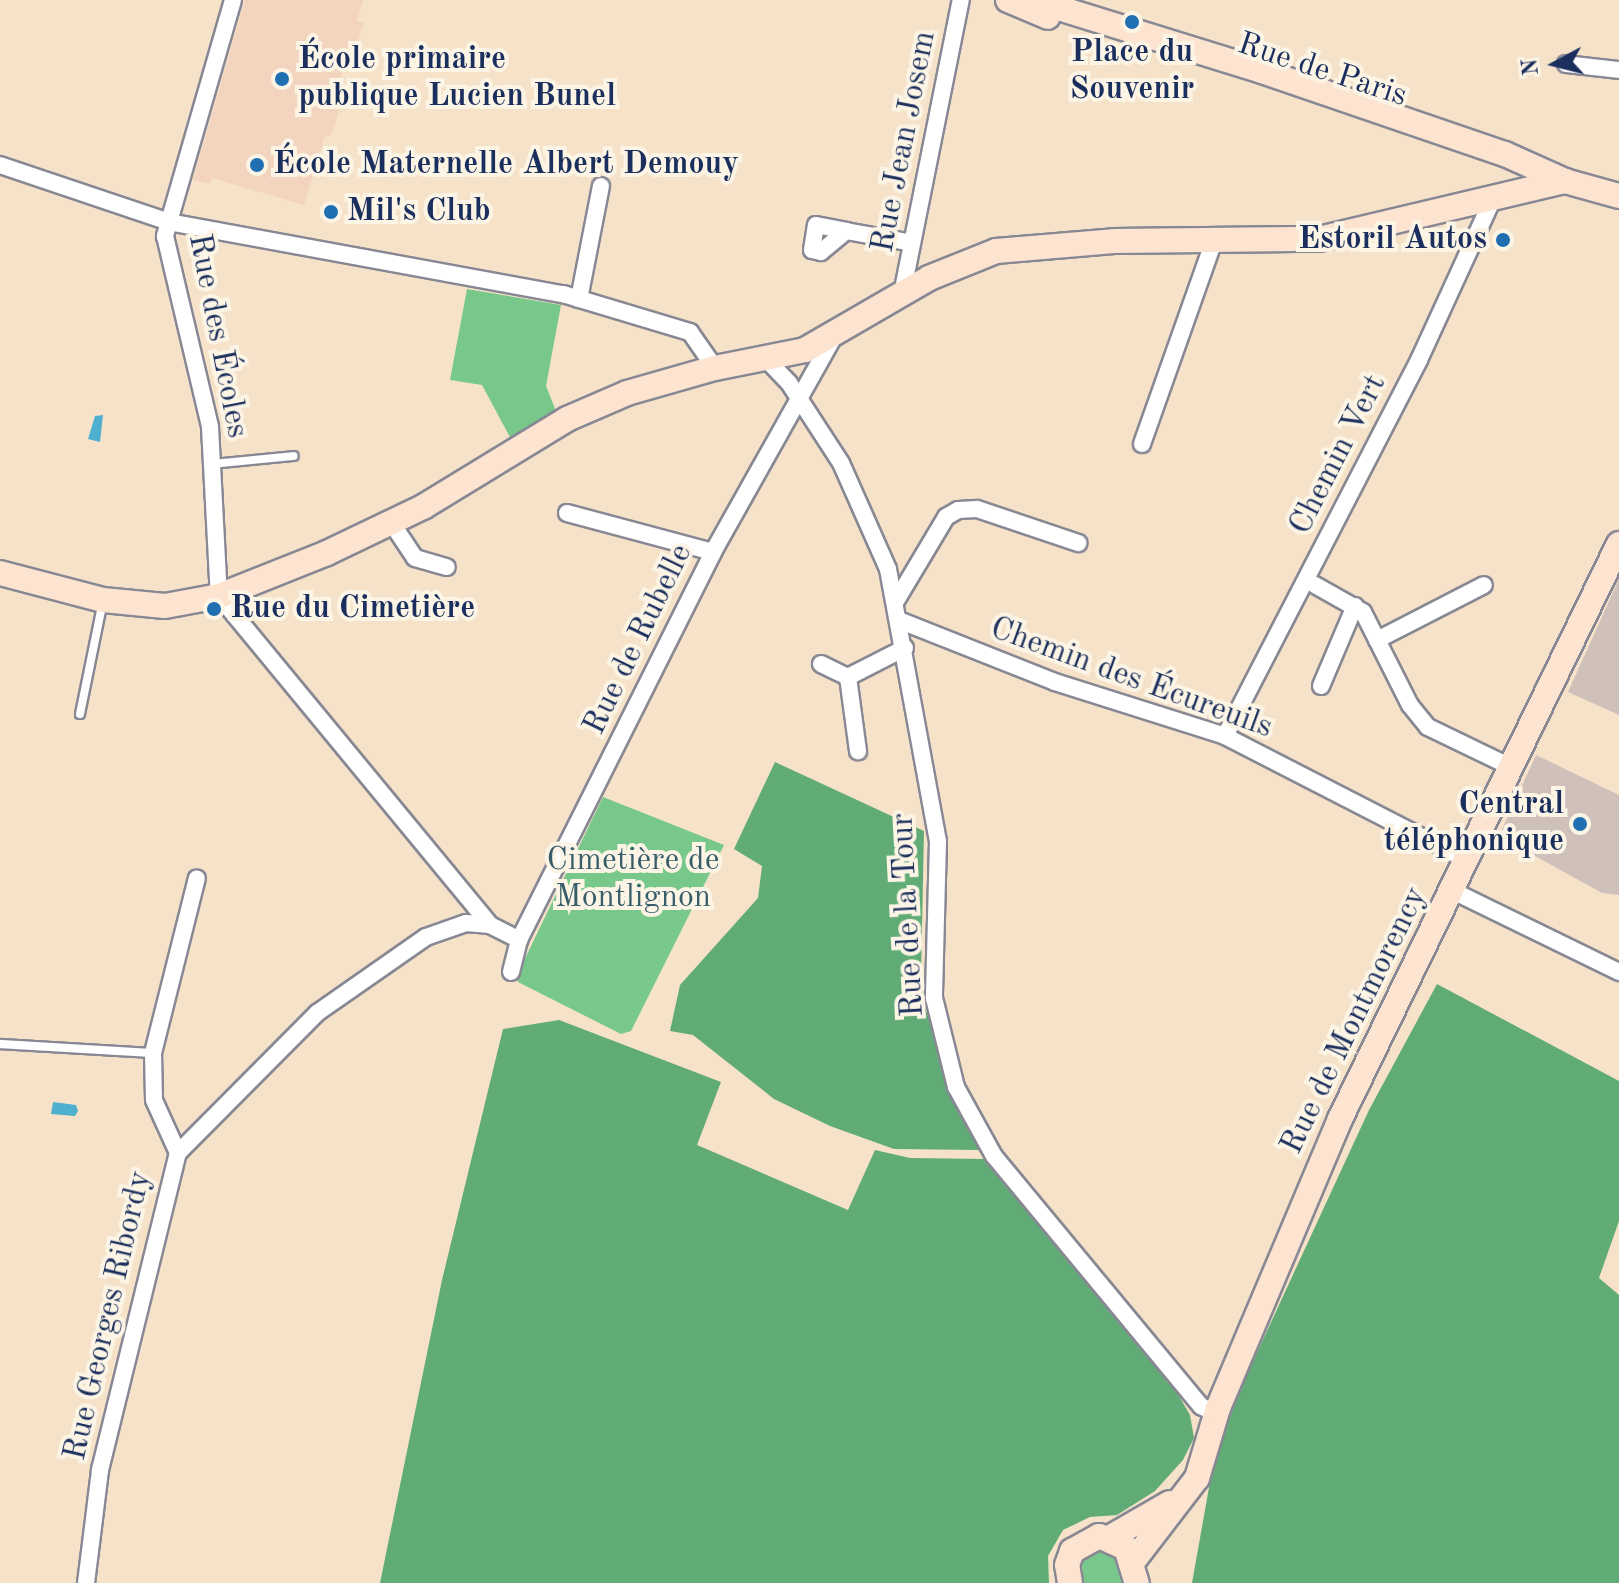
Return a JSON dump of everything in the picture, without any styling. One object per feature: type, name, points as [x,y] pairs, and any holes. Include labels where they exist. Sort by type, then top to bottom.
[{"type":"main road","name":"Rue de Paris","points":[[1008,0],[1029,11],[1517,167],[1533,186],[1565,181]]},
{"type":"main road","name":"Rue de Paris","points":[[1033,0],[1276,75],[1505,154],[1565,181],[1619,196]]},
{"type":"main road","points":[[0,573],[103,600],[165,606],[219,596],[391,522],[567,419],[627,393],[832,340],[902,294],[996,251],[1114,241],[1214,241],[1345,235],[1533,186]]},
{"type":"main road","name":"Rue de Montmorency","points":[[1134,1573],[1189,1491],[1216,1414],[1340,1119],[1616,556]]},
{"type":"main road","points":[[1070,1583],[1067,1565],[1078,1544],[1088,1538],[1111,1537],[1189,1491]]},
{"type":"main road","points":[[1111,1537],[1126,1548],[1134,1573]]},
{"type":"street","name":"Rue des Écoles","points":[[219,596],[210,427],[165,236],[233,0]]},
{"type":"street","name":"Rue Jean Josem","points":[[902,294],[961,0]]},
{"type":"street","points":[[1566,64],[1619,70]]},
{"type":"street","points":[[0,165],[169,222],[579,299],[690,332],[715,368]]},
{"type":"street","points":[[579,299],[601,186]]},
{"type":"street","name":"Chemin Vert","points":[[1225,736],[1419,360],[1494,196]]},
{"type":"street","points":[[846,231],[912,243]]},
{"type":"street","points":[[1142,444],[1214,241]]},
{"type":"street","name":"Rue de Rubelle","points":[[511,972],[519,940],[713,552],[832,340]]},
{"type":"street","name":"Rue de la Tour","points":[[764,357],[789,383],[859,501],[896,601],[938,841],[934,998],[956,1087],[994,1156],[1201,1406],[1216,1414]]},
{"type":"street","points":[[896,601],[946,517],[958,510],[977,509],[1078,543]]},
{"type":"street","points":[[567,513],[713,552]]},
{"type":"street","points":[[391,522],[415,558],[447,567]]},
{"type":"street","points":[[1315,585],[1355,606],[1377,640],[1410,705],[1428,727],[1513,768]]},
{"type":"street","points":[[1377,640],[1484,585]]},
{"type":"street","points":[[219,596],[490,925],[519,940]]},
{"type":"street","points":[[1321,686],[1355,606]]},
{"type":"street","name":"Chemin des Écureuils","points":[[901,621],[1055,682],[1225,736],[1468,861]]},
{"type":"street","points":[[848,677],[905,648]]},
{"type":"street","points":[[821,664],[848,677]]},
{"type":"street","points":[[848,677],[858,751]]},
{"type":"street","points":[[178,1153],[154,1100],[153,1053],[197,878]]},
{"type":"street","points":[[1453,891],[1619,972]]},
{"type":"street","name":"Rue Georges Ribordy","points":[[86,1583],[100,1470],[178,1153],[317,1013],[426,937],[466,923],[490,925]]},
{"type":"lane","points":[[212,464],[294,456]]},
{"type":"lane","points":[[80,714],[103,600]]},
{"type":"lane","points":[[0,1044],[153,1053]]},
{"type":"shaded area","name":"École primaire publique Lucien Bunel","points":[[245,0],[363,0],[357,21],[364,23],[355,52],[349,51],[333,105],[340,107],[331,136],[325,135],[304,205],[212,178],[210,184],[193,180]]},
{"type":"shaded area","points":[[1619,579],[1619,715],[1568,692]]},
{"type":"shaded area","points":[[1536,755],[1619,795],[1619,895],[1602,893],[1499,836]]},
{"type":"green space","points":[[467,289],[561,305],[546,386],[556,411],[511,439],[482,385],[450,380]]},
{"type":"green space","points":[[775,762],[924,831],[921,977],[925,1006],[950,1092],[979,1150],[894,1149],[830,1126],[774,1099],[693,1035],[670,1031],[680,985],[758,898],[762,866],[734,849]]},
{"type":"green space","name":"Cimetière de Montlignon","points":[[603,797],[724,845],[631,1031],[621,1034],[518,982],[517,975]]},
{"type":"green space","points":[[1437,984],[1619,1081],[1619,1221],[1599,1278],[1619,1295],[1619,1583],[1192,1583],[1218,1437],[1369,1110]]},
{"type":"green space","points":[[559,1020],[721,1082],[697,1145],[848,1210],[875,1150],[910,1158],[986,1159],[1172,1384],[1190,1415],[1194,1438],[1183,1460],[1155,1491],[1117,1515],[1090,1517],[1063,1530],[1048,1556],[1049,1583],[380,1583],[442,1280],[503,1029]]},
{"type":"green space","points":[[1099,1549],[1114,1556],[1123,1583],[1083,1583],[1082,1560]]},
{"type":"water","points":[[103,415],[100,442],[88,439],[95,416]]},
{"type":"water","points":[[53,1102],[76,1105],[78,1111],[75,1116],[51,1114]]},
{"type":"place","name":"Place du Souvenir","points":[[1132,22]]},
{"type":"place","name":"École primaire publique Lucien Bunel","points":[[282,79]]},
{"type":"place","name":"École Maternelle Albert Demouy","points":[[257,165]]},
{"type":"place","name":"Mil's Club","points":[[331,212]]},
{"type":"place","name":"Estoril Autos","points":[[1503,240]]},
{"type":"place","name":"Rue du Cimetière","points":[[214,609]]},
{"type":"place","name":"Central téléphonique","points":[[1580,824]]}]
